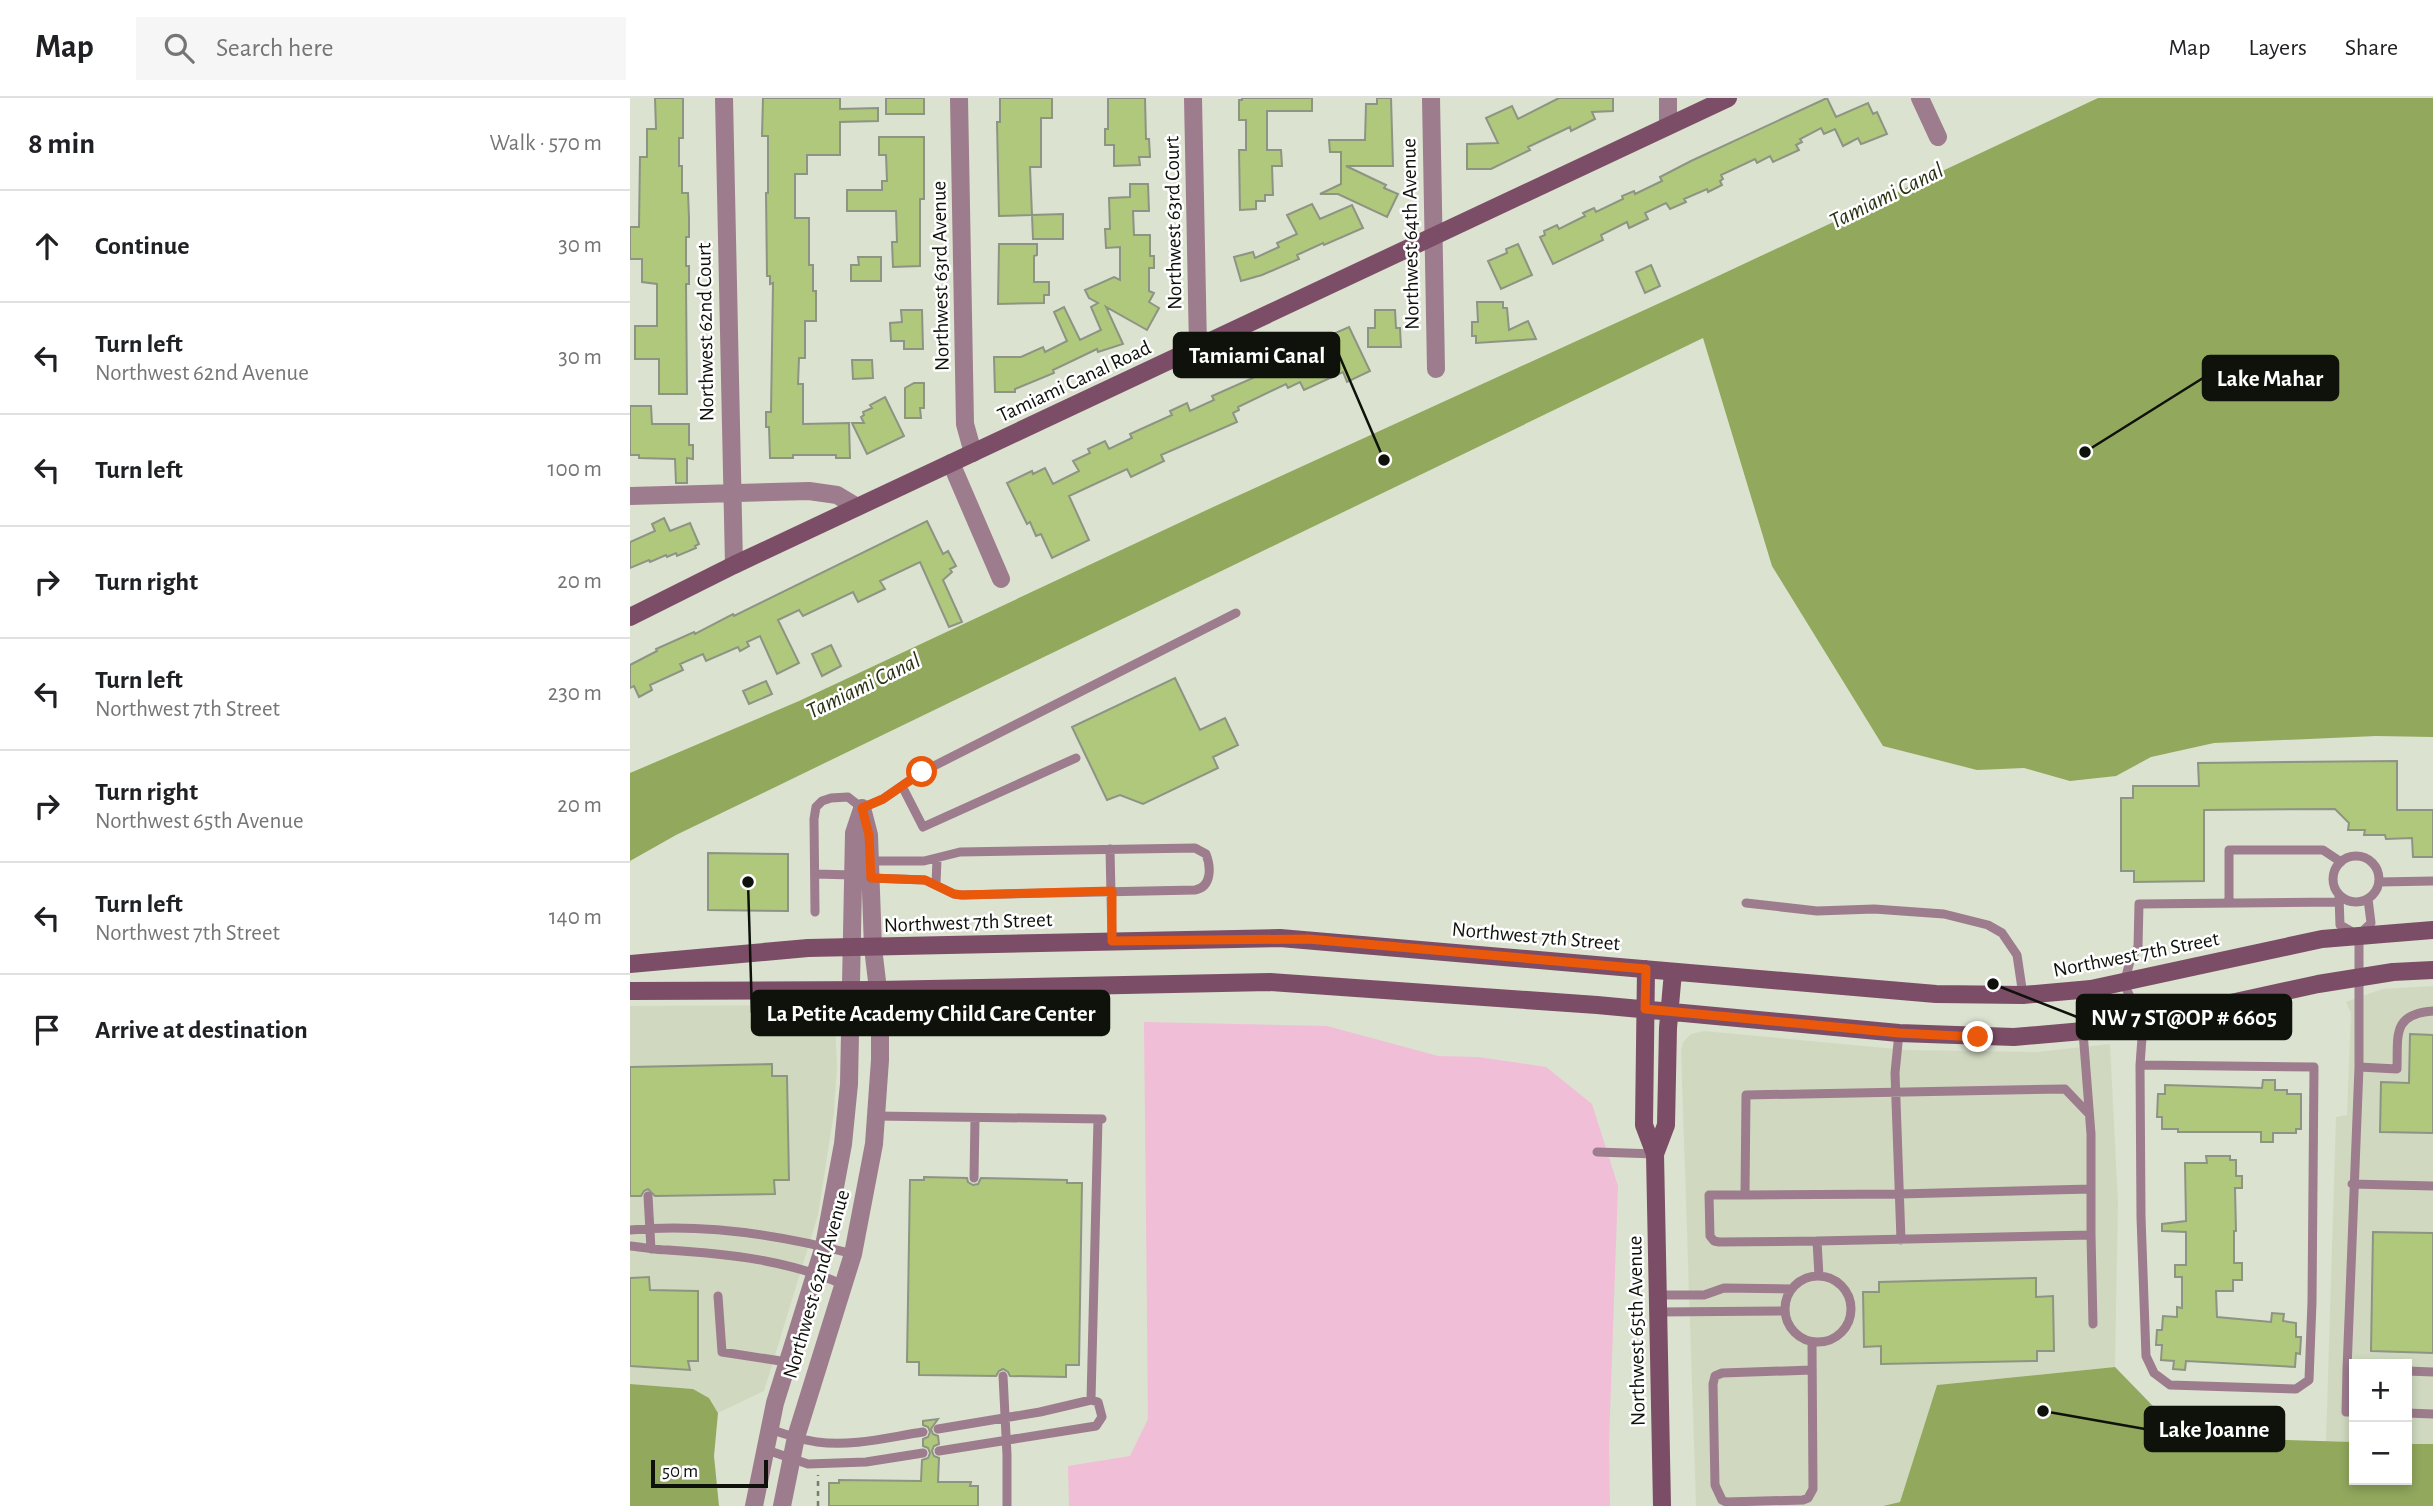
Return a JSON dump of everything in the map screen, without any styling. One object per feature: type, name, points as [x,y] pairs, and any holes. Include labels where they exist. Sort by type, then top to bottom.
[{"type":"main road","name":"Tamiami Canal Road","points":[[630,617],[734,565],[1728,98]]},
{"type":"main road","name":"Northwest 7th Street","points":[[630,964],[808,948],[1308,939],[1936,994],[2023,995],[2124,984],[2295,944],[2359,935],[2433,930]]},
{"type":"main road","name":"Northwest 65th Avenue","points":[[1646,969],[1644,1125],[1655,1154],[1662,1506]]},
{"type":"main road","points":[[630,991],[878,990],[1270,982],[1645,1009],[1899,1033],[2014,1037],[2143,1024],[2360,976],[2433,970]]},
{"type":"main road","name":"Northwest 65th Avenue","points":[[1655,1154],[1666,1125],[1673,972]]},
{"type":"street","name":"Northwest 62nd Court","points":[[724,98],[734,565]]},
{"type":"street","name":"Northwest 63rd Avenue","points":[[959,98],[965,424],[973,453]]},
{"type":"street","name":"Northwest 63rd Court","points":[[1193,98],[1198,348]]},
{"type":"street","name":"Northwest 64th Avenue","points":[[1431,98],[1436,369]]},
{"type":"street","points":[[1668,98],[1668,126]]},
{"type":"street","points":[[1920,98],[1938,137]]},
{"type":"street","points":[[951,463],[1001,579]]},
{"type":"street","points":[[630,496],[824,493],[837,495],[857,507]]},
{"type":"street","name":"Northwest 62nd Avenue","points":[[782,1506],[796,1437],[853,1254],[872,1163],[880,1060],[869,835],[862,808]]},
{"type":"street","name":"Northwest 62nd Avenue","points":[[754,1506],[769,1429],[787,1362],[817,1273],[839,1171],[847,1115],[854,833],[862,808]]},
{"type":"lane","points":[[815,912],[816,807],[822,801],[848,797],[862,808],[883,799],[922,772],[1236,613]]},
{"type":"lane","points":[[902,786],[923,827],[1076,758]]},
{"type":"lane","points":[[1195,848],[1206,854],[1209,869],[1207,884],[1202,889],[962,895],[954,894],[936,884],[871,869],[925,862],[960,852],[1195,848]]},
{"type":"lane","points":[[1110,849],[1112,941]]},
{"type":"lane","points":[[2229,903],[2229,850],[2323,850],[2341,862]]},
{"type":"lane","points":[[2140,1065],[2314,1067],[2309,1380],[2297,1389],[2170,1385],[2154,1373],[2146,1356],[2141,1217],[2140,1065],[2143,1024],[2124,984],[2130,961],[2138,947],[2139,904],[2306,903],[2339,898],[2356,902],[2368,899],[2376,892],[2379,882],[2377,869],[2367,859],[2354,856],[2341,862],[2333,874],[2339,898],[2340,925],[2359,935]]},
{"type":"lane","points":[[936,884],[937,859]]},
{"type":"lane","points":[[815,874],[853,875]]},
{"type":"lane","points":[[2379,882],[2433,881]]},
{"type":"lane","points":[[2351,1359],[2352,1184],[2358,1067],[2359,935],[2371,923],[2368,899]]},
{"type":"lane","points":[[1746,903],[1817,911],[1874,909],[1944,914],[1987,925],[2002,933],[2017,955],[2023,995]]},
{"type":"lane","points":[[2358,1067],[2397,1069],[2398,1031],[2402,1022],[2422,1012],[2433,1011]]},
{"type":"lane","points":[[2083,1032],[2091,1134],[2093,1324]]},
{"type":"lane","points":[[1899,1033],[1895,1073],[1901,1240]]},
{"type":"lane","points":[[1745,1195],[1746,1095],[2065,1089],[2089,1114]]},
{"type":"lane","points":[[877,1116],[1102,1119],[1091,1400]]},
{"type":"lane","points":[[974,1178],[975,1118]]},
{"type":"lane","points":[[1597,1152],[1655,1154]]},
{"type":"lane","points":[[2352,1184],[2433,1186]]},
{"type":"lane","points":[[2091,1189],[1899,1194],[1714,1194],[1707,1198],[1710,1236],[1714,1241],[2091,1235]]},
{"type":"lane","points":[[648,1196],[651,1248]]},
{"type":"lane","points":[[630,1230],[650,1227],[744,1233],[824,1246],[853,1254]]},
{"type":"lane","points":[[1817,1241],[1819,1276]]},
{"type":"lane","points":[[630,1247],[741,1256],[817,1273],[844,1285]]},
{"type":"lane","points":[[1819,1276],[1838,1283],[1844,1290],[1849,1298],[1850,1318],[1846,1327],[1831,1340],[1812,1342],[1803,1339],[1790,1327],[1785,1311],[1792,1289],[1804,1280],[1819,1276]]},
{"type":"lane","points":[[1659,1304],[1724,1288],[1792,1289]]},
{"type":"lane","points":[[718,1296],[722,1352],[787,1362]]},
{"type":"lane","points":[[1659,1304],[1785,1311]]},
{"type":"lane","points":[[1812,1342],[1812,1370],[1811,1494],[1804,1500],[1721,1500],[1715,1485],[1715,1376],[1722,1373],[1812,1370]]},
{"type":"lane","points":[[2412,1371],[2433,1372]]},
{"type":"lane","points":[[1003,1376],[1007,1506]]},
{"type":"lane","points":[[2349,1386],[2346,1412],[2349,1412]]},
{"type":"lane","points":[[938,1429],[1091,1400],[1098,1402],[1102,1417],[1096,1426],[939,1451]]},
{"type":"lane","points":[[2412,1413],[2433,1414]]},
{"type":"lane","points":[[769,1429],[820,1443],[846,1443],[923,1432]]},
{"type":"lane","points":[[764,1449],[808,1464],[844,1464],[923,1453]]},
{"type":"path","points":[[818,1475],[818,1506]]},
{"type":"shaded area","points":[[2433,986],[2433,1444],[2412,1444],[2412,1359],[2349,1359],[2349,1442],[2326,1441],[2336,1117],[2347,1115],[2351,1013],[2346,1002],[2382,989]]},
{"type":"shaded area","points":[[818,1005],[830,1010],[835,1020],[837,1066],[834,1112],[818,1215],[764,1391],[718,1413],[709,1398],[693,1389],[630,1384],[630,1006]]},
{"type":"shaded area","points":[[1144,1022],[1327,1026],[1438,1056],[1478,1057],[1546,1067],[1592,1104],[1618,1186],[1609,1443],[1610,1506],[1069,1506],[1068,1466],[1130,1456],[1148,1419]]},
{"type":"shaded area","points":[[1704,1031],[1907,1050],[2037,1052],[2110,1044],[2118,1202],[2115,1367],[1937,1385],[1900,1502],[1883,1506],[1696,1506],[1681,1050],[1683,1042],[1691,1034]]},
{"type":"water","points":[[2098,98],[2433,98],[2433,737],[2376,736],[2214,743],[2151,757],[2116,776],[2070,781],[2024,768],[1977,770],[1883,746],[1772,566],[1703,338],[676,835],[630,861],[630,773],[799,701]]},
{"type":"water","points":[[2115,1367],[2183,1437],[2349,1442],[2349,1485],[2412,1485],[2412,1444],[2433,1444],[2433,1506],[1883,1506],[1900,1502],[1937,1385]]},
{"type":"water","points":[[630,1384],[693,1389],[709,1398],[718,1413],[714,1456],[719,1506],[630,1506]]},
{"type":"building","points":[[655,98],[683,98],[683,138],[679,138],[679,166],[682,166],[682,193],[688,193],[689,218],[689,237],[686,237],[686,266],[689,266],[689,284],[686,284],[687,394],[659,394],[659,359],[635,359],[635,326],[657,326],[657,284],[642,282],[642,259],[630,259],[630,227],[639,227],[640,157],[647,157],[647,129],[656,129]]},
{"type":"building","points":[[763,98],[840,98],[840,109],[878,108],[878,121],[840,122],[840,155],[807,155],[807,174],[795,174],[795,218],[809,218],[809,265],[813,265],[813,291],[816,291],[816,321],[805,321],[805,358],[799,358],[798,384],[803,384],[803,424],[849,423],[850,458],[836,458],[836,455],[793,455],[793,458],[770,458],[766,412],[771,412],[773,283],[770,284],[770,276],[767,276],[768,136],[762,136]]},
{"type":"building","points":[[886,98],[924,98],[924,114],[886,114]]},
{"type":"building","points":[[1000,98],[1052,98],[1052,118],[1041,118],[1041,167],[1030,167],[1032,215],[999,216],[997,122],[1000,122]]},
{"type":"building","points":[[1108,98],[1145,98],[1146,139],[1149,139],[1150,157],[1139,157],[1140,165],[1114,166],[1114,145],[1105,145]]},
{"type":"building","points":[[1312,98],[1312,111],[1267,111],[1267,150],[1281,150],[1282,166],[1272,166],[1273,195],[1265,195],[1265,201],[1256,201],[1256,209],[1240,210],[1239,150],[1246,150],[1246,120],[1239,120],[1239,100]]},
{"type":"building","points":[[1377,98],[1391,98],[1393,166],[1346,166],[1386,185],[1384,188],[1398,194],[1387,217],[1338,194],[1320,194],[1341,184],[1341,152],[1330,152],[1329,140],[1365,140],[1366,104],[1377,104]]},
{"type":"building","points":[[1559,98],[1613,98],[1613,111],[1592,112],[1595,119],[1571,131],[1570,127],[1528,147],[1530,150],[1491,169],[1467,169],[1467,144],[1498,143],[1486,118],[1512,106],[1518,119]]},
{"type":"building","points":[[1827,98],[1836,117],[1868,103],[1873,114],[1877,112],[1887,134],[1861,144],[1858,138],[1843,146],[1835,129],[1824,134],[1821,128],[1800,139],[1802,142],[1796,145],[1799,150],[1773,162],[1770,156],[1757,163],[1755,159],[1721,175],[1722,185],[1684,199],[1686,202],[1670,209],[1666,203],[1645,213],[1648,219],[1629,228],[1627,222],[1601,235],[1603,240],[1553,264],[1540,237],[1545,235],[1544,231],[1557,225],[1559,229],[1585,216],[1583,213],[1594,208],[1596,212],[1623,199],[1622,196],[1634,191],[1635,194],[1662,181],[1660,177],[1691,161]]},
{"type":"building","points":[[879,137],[924,137],[920,266],[893,267],[892,242],[897,242],[896,211],[847,211],[847,190],[882,190],[882,181],[887,181],[886,155],[879,155]]},
{"type":"building","points":[[1130,184],[1148,184],[1149,211],[1133,211],[1134,235],[1150,235],[1150,256],[1154,256],[1154,268],[1149,268],[1149,291],[1154,293],[1149,302],[1159,308],[1147,330],[1106,307],[1123,344],[1098,352],[1097,349],[1053,370],[1054,373],[1015,389],[1015,392],[995,392],[994,357],[1021,357],[1043,347],[1045,352],[1067,341],[1054,312],[1064,307],[1080,340],[1101,330],[1091,307],[1098,303],[1089,298],[1085,290],[1114,277],[1120,280],[1120,247],[1106,248],[1105,229],[1110,229],[1109,198],[1130,197]]},
{"type":"building","points":[[1312,204],[1320,219],[1352,205],[1363,228],[1297,255],[1299,259],[1241,281],[1234,257],[1253,252],[1255,258],[1279,247],[1277,243],[1297,234],[1287,215]]},
{"type":"building","points":[[1063,214],[1063,239],[1033,239],[1032,215]]},
{"type":"building","points":[[999,244],[1037,244],[1034,282],[1049,282],[1049,295],[1044,295],[1044,303],[998,304]]},
{"type":"building","points":[[1518,244],[1532,275],[1501,289],[1488,261],[1507,253],[1506,249]]},
{"type":"building","points":[[858,257],[881,257],[881,281],[851,281],[851,265],[859,265]]},
{"type":"building","points":[[1651,265],[1660,286],[1645,293],[1636,272]]},
{"type":"building","points":[[1477,302],[1503,302],[1503,308],[1507,308],[1509,330],[1528,321],[1536,339],[1476,343],[1476,336],[1472,336],[1472,322],[1478,322]]},
{"type":"building","points":[[901,310],[922,310],[923,349],[904,349],[904,341],[891,341],[890,323],[902,322]]},
{"type":"building","points":[[1375,310],[1395,310],[1401,347],[1368,347],[1368,328],[1375,328]]},
{"type":"building","points":[[1349,327],[1370,371],[1347,382],[1343,372],[1304,390],[1300,382],[1288,388],[1286,384],[1238,407],[1239,410],[1233,413],[1237,422],[1161,455],[1164,461],[1131,477],[1127,469],[1069,496],[1089,540],[1052,558],[1041,534],[1036,536],[1030,522],[1027,524],[1007,483],[1045,468],[1053,484],[1079,471],[1073,461],[1090,453],[1088,449],[1105,441],[1109,449],[1132,438],[1130,434],[1172,415],[1170,411],[1187,403],[1190,411],[1214,400],[1212,396],[1253,378],[1251,373],[1267,365],[1271,373],[1295,361],[1293,357],[1335,339],[1333,334]]},
{"type":"building","points":[[852,360],[872,360],[873,378],[853,379]]},
{"type":"building","points":[[914,383],[924,383],[924,408],[920,408],[921,418],[905,418],[905,388]]},
{"type":"building","points":[[885,397],[904,436],[867,454],[852,423],[864,423],[861,417],[863,412]]},
{"type":"building","points":[[630,406],[651,406],[652,424],[689,424],[689,445],[693,445],[693,459],[687,458],[687,483],[676,483],[675,459],[639,458],[639,455],[630,455]]},
{"type":"building","points":[[664,518],[670,531],[690,523],[699,544],[677,556],[676,553],[667,557],[666,555],[630,568],[630,542],[655,531],[652,524]]},
{"type":"building","points":[[927,521],[943,554],[948,551],[956,566],[950,569],[952,572],[943,580],[962,622],[949,627],[920,562],[880,581],[885,589],[858,602],[853,592],[803,616],[799,610],[778,620],[799,663],[777,674],[760,636],[747,642],[749,646],[740,651],[738,647],[706,661],[703,654],[680,664],[683,670],[650,685],[652,690],[639,697],[634,686],[630,688],[630,665],[657,651],[656,649],[694,632],[695,634],[733,614],[734,616]]},
{"type":"building","points":[[831,645],[841,666],[822,676],[812,654]]},
{"type":"building","points":[[1175,678],[1200,730],[1225,718],[1238,745],[1213,757],[1218,768],[1143,804],[1120,795],[1107,800],[1072,727]]},
{"type":"building","points":[[766,681],[772,694],[749,704],[743,691]]},
{"type":"building","points":[[2397,761],[2397,810],[2433,810],[2433,857],[2413,857],[2412,838],[2386,839],[2385,835],[2364,835],[2365,830],[2348,830],[2349,823],[2335,809],[2204,810],[2204,881],[2134,882],[2134,871],[2121,871],[2121,798],[2133,798],[2133,786],[2199,786],[2198,763]]},
{"type":"building","points":[[708,853],[788,854],[788,911],[708,910]]},
{"type":"building","points":[[2410,1034],[2433,1035],[2433,1133],[2380,1132],[2381,1082],[2409,1083]]},
{"type":"building","points":[[772,1064],[772,1076],[787,1076],[789,1180],[774,1180],[775,1194],[655,1196],[648,1189],[641,1196],[630,1196],[630,1067]]},
{"type":"building","points":[[2263,1080],[2275,1080],[2275,1090],[2287,1090],[2287,1094],[2301,1094],[2301,1129],[2296,1129],[2296,1133],[2273,1133],[2273,1142],[2261,1142],[2261,1132],[2178,1132],[2178,1129],[2162,1129],[2162,1117],[2157,1117],[2158,1094],[2165,1094],[2165,1085],[2262,1088]]},
{"type":"building","points":[[2206,1156],[2230,1156],[2230,1160],[2236,1160],[2236,1176],[2242,1176],[2242,1188],[2235,1188],[2234,1263],[2242,1263],[2242,1280],[2233,1280],[2233,1291],[2216,1291],[2217,1317],[2271,1322],[2272,1313],[2284,1314],[2283,1321],[2296,1323],[2296,1337],[2301,1337],[2300,1354],[2296,1353],[2295,1367],[2186,1361],[2185,1370],[2173,1369],[2174,1361],[2161,1360],[2162,1345],[2156,1345],[2157,1330],[2162,1330],[2163,1316],[2177,1317],[2177,1307],[2182,1308],[2182,1277],[2175,1277],[2175,1265],[2186,1265],[2186,1232],[2162,1231],[2162,1224],[2186,1221],[2185,1163],[2207,1163]]},
{"type":"building","points":[[924,1177],[967,1178],[973,1185],[978,1184],[981,1178],[1067,1180],[1067,1183],[1082,1183],[1079,1365],[1066,1365],[1066,1377],[1010,1376],[1003,1369],[996,1376],[919,1375],[919,1362],[907,1362],[910,1180],[924,1180]]},
{"type":"building","points":[[2373,1232],[2433,1233],[2433,1353],[2371,1351]]},
{"type":"building","points":[[649,1277],[650,1290],[698,1291],[698,1361],[688,1361],[690,1370],[630,1366],[630,1278]]},
{"type":"building","points":[[2036,1278],[2036,1297],[2053,1296],[2054,1351],[2037,1351],[2037,1361],[1881,1364],[1881,1346],[1864,1347],[1863,1292],[1879,1292],[1879,1282]]},
{"type":"building","points":[[938,1419],[931,1429],[933,1434],[938,1436],[939,1444],[934,1446],[932,1451],[934,1456],[939,1458],[938,1482],[971,1482],[970,1486],[978,1486],[978,1506],[829,1506],[829,1483],[839,1483],[839,1480],[921,1481],[922,1460],[928,1458],[930,1453],[928,1448],[923,1446],[923,1439],[928,1437],[930,1432],[928,1427],[923,1425],[923,1421]]},
{"type":"place","name":"Lake Mahar","points":[[2085,452]]},
{"type":"place","name":"Tamiami Canal","points":[[1384,460]]},
{"type":"place","name":"La Petite Academy Child Care Center","points":[[748,882]]},
{"type":"place","name":"NW 7 ST@OP # 6605","points":[[1993,984]]},
{"type":"place","name":"Lake Joanne","points":[[2043,1411]]},
{"type":"route","points":[[922,772],[883,799],[862,808],[869,835],[871,878],[925,880],[962,895],[1112,891],[1112,941],[1308,939],[1646,969],[1645,1009],[1899,1033],[1978,1037]]}]
